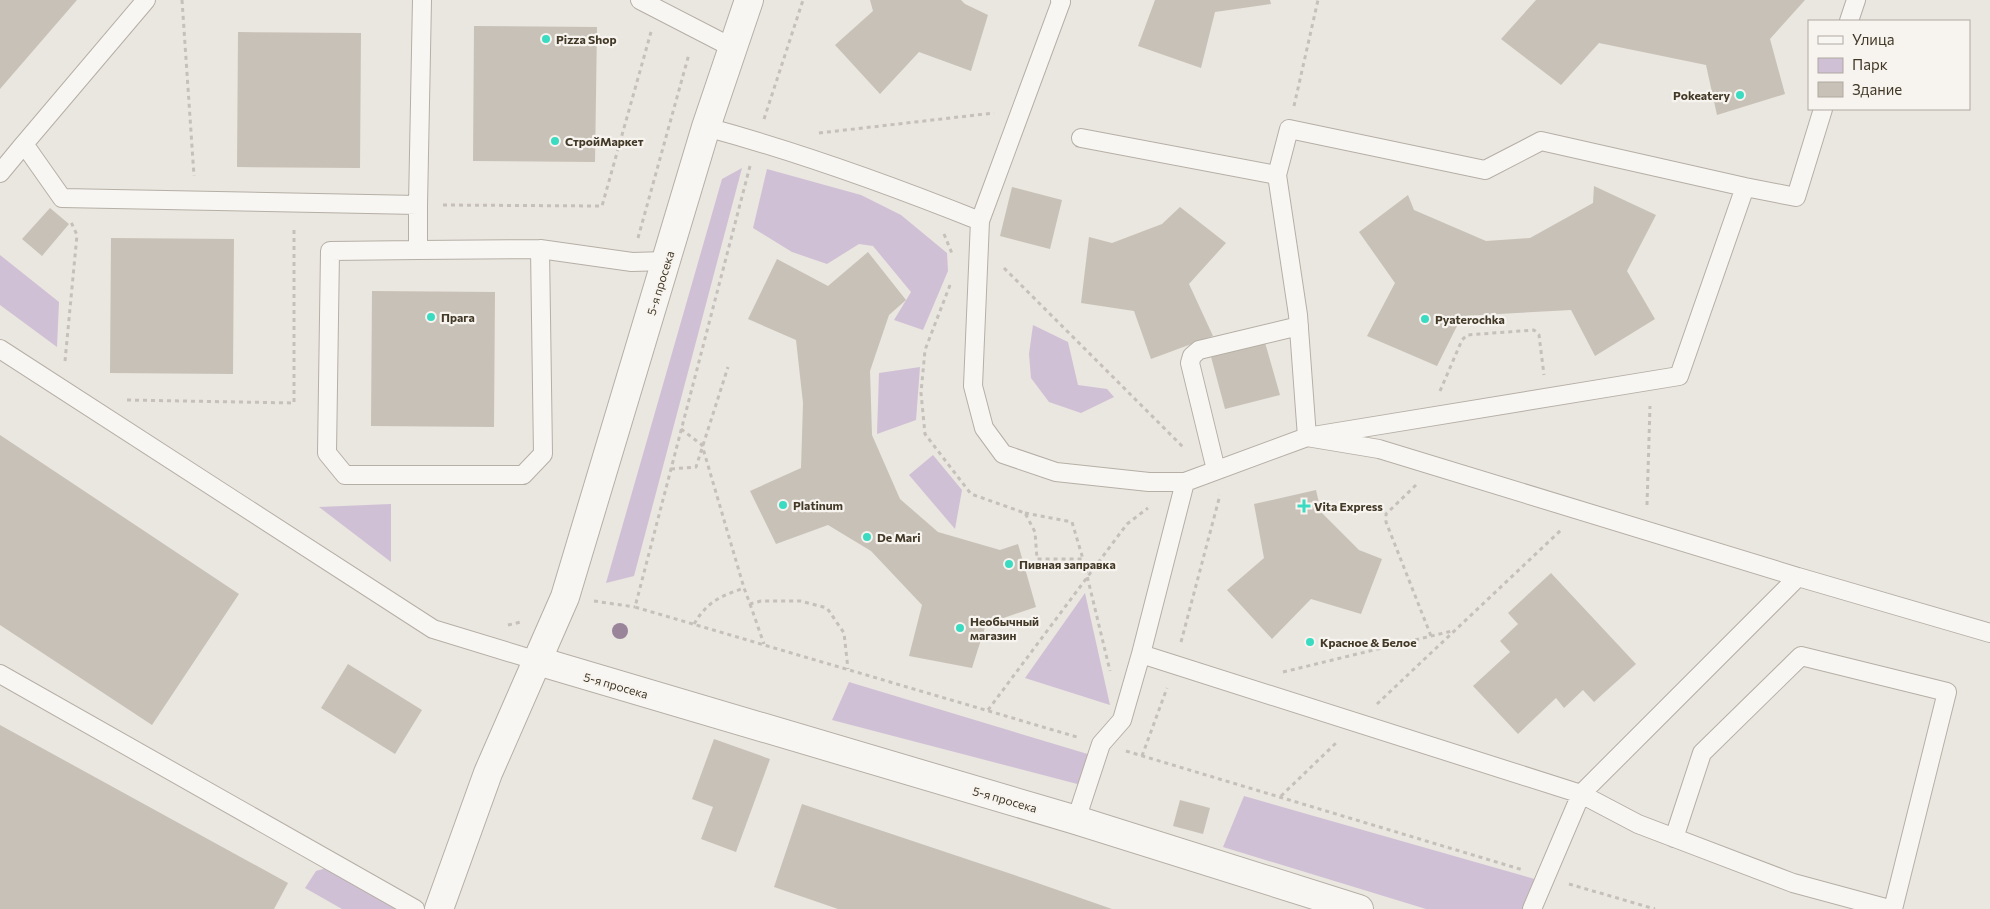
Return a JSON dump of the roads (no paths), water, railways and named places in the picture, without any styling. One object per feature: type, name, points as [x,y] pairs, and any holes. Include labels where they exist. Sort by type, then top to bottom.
[{"type":"street","name":"5-я просека","points":[[749,0],[706,127],[565,597],[538,661],[1076,820],[1360,909]]},
{"type":"street","points":[[439,909],[488,773],[538,661]]},
{"type":"lane","points":[[0,173],[146,0]]},
{"type":"lane","points":[[418,250],[422,0]]},
{"type":"lane","points":[[640,0],[733,48]]},
{"type":"lane","points":[[1849,20],[1856,0]]},
{"type":"lane","points":[[1061,1],[980,221],[973,386],[984,428],[1003,454],[1056,472],[1149,482],[1185,482],[1307,437],[1679,376],[1745,187]]},
{"type":"lane","points":[[1307,437],[1299,326],[1277,175],[1289,129],[1485,170],[1541,141],[1796,197],[1823,110]]},
{"type":"lane","points":[[706,127],[756,140],[918,196],[980,221]]},
{"type":"lane","points":[[1080,138],[1277,175]]},
{"type":"lane","points":[[24,144],[62,198],[418,205]]},
{"type":"lane","points":[[540,249],[543,454],[523,475],[345,475],[327,453],[330,251],[540,249],[632,262],[666,261]]},
{"type":"lane","points":[[1218,470],[1190,363],[1192,356],[1199,350],[1299,326]]},
{"type":"lane","points":[[0,349],[433,630],[538,661]]},
{"type":"lane","points":[[1307,437],[1379,449],[1798,577],[1990,633]]},
{"type":"lane","points":[[1076,820],[1101,744],[1122,720],[1185,482]]},
{"type":"lane","points":[[1532,909],[1581,794],[1798,577]]},
{"type":"lane","points":[[1141,654],[1581,794],[1638,824],[1793,883],[1889,909]]},
{"type":"lane","points":[[1674,838],[1702,753],[1801,656],[1947,692],[1893,909]]},
{"type":"lane","points":[[0,674],[415,909]]},
{"type":"place","name":"Pizza Shop","points":[[546,39]]},
{"type":"place","name":"Pokeatery","points":[[1740,95]]},
{"type":"place","name":"СтройМаркет","points":[[555,141]]},
{"type":"place","name":"Прага","points":[[431,317]]},
{"type":"place","name":"Pyaterochka","points":[[1425,319]]},
{"type":"place","name":"Platinum","points":[[783,505]]},
{"type":"place","name":"Vita Express","points":[[1304,506]]},
{"type":"place","name":"De Mari","points":[[867,537]]},
{"type":"place","name":"Пивная заправка","points":[[1009,564]]},
{"type":"place","name":"Необычный магазин","points":[[960,628]]},
{"type":"place","name":"Красное & Белое","points":[[1310,642]]}]
